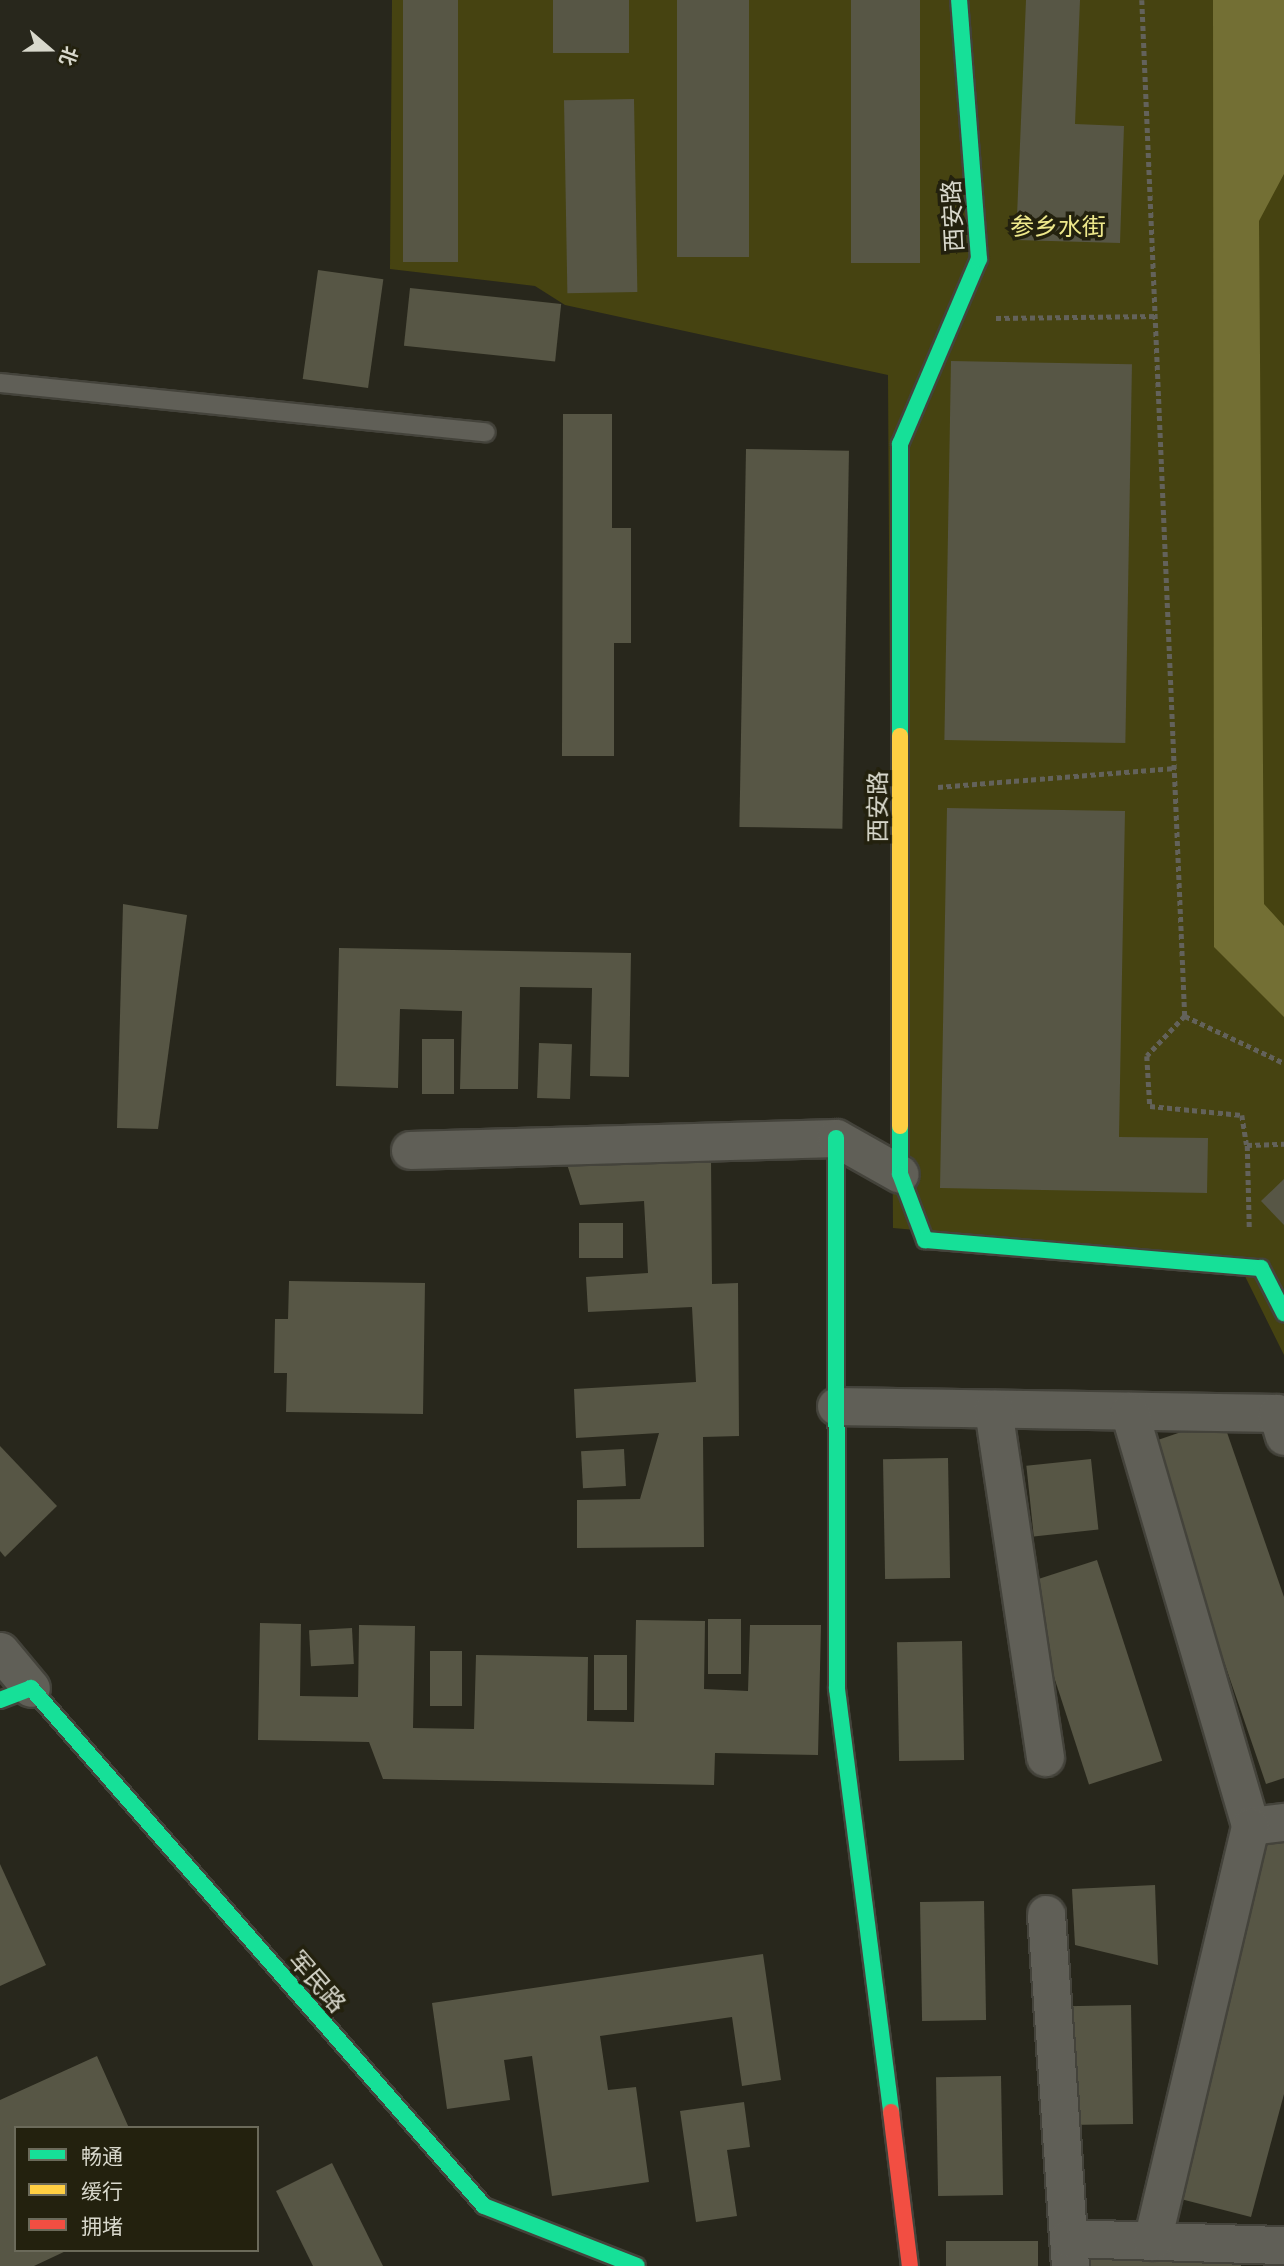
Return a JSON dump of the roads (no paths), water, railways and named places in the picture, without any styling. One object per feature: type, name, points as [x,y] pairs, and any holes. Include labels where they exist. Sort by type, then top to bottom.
[{"type":"street","name":"西安路","points":[[959,0],[979,259],[900,444],[900,1174],[925,1240],[1261,1268],[1284,1313]]},
{"type":"street","points":[[410,1150],[836,1138],[900,1174]]},
{"type":"street","points":[[836,1138],[837,1689],[910,2266]]},
{"type":"street","points":[[836,1406],[1277,1413],[1284,1436]]},
{"type":"street","points":[[993,1409],[1045,1757]]},
{"type":"street","points":[[1129,1411],[1267,1824],[1152,2241]]},
{"type":"street","points":[[0,1651],[16,1694]]},
{"type":"street","name":"军民路","points":[[16,1694],[484,2206],[637,2266]]},
{"type":"street","points":[[1046,1914],[1069,2252],[1152,2241],[1284,2245]]},
{"type":"lane","points":[[0,383],[486,432]]},
{"type":"lane","points":[[579,2266],[584,2245]]},
{"type":"park label","name":"参乡水街","points":[[1058,226]]}]
